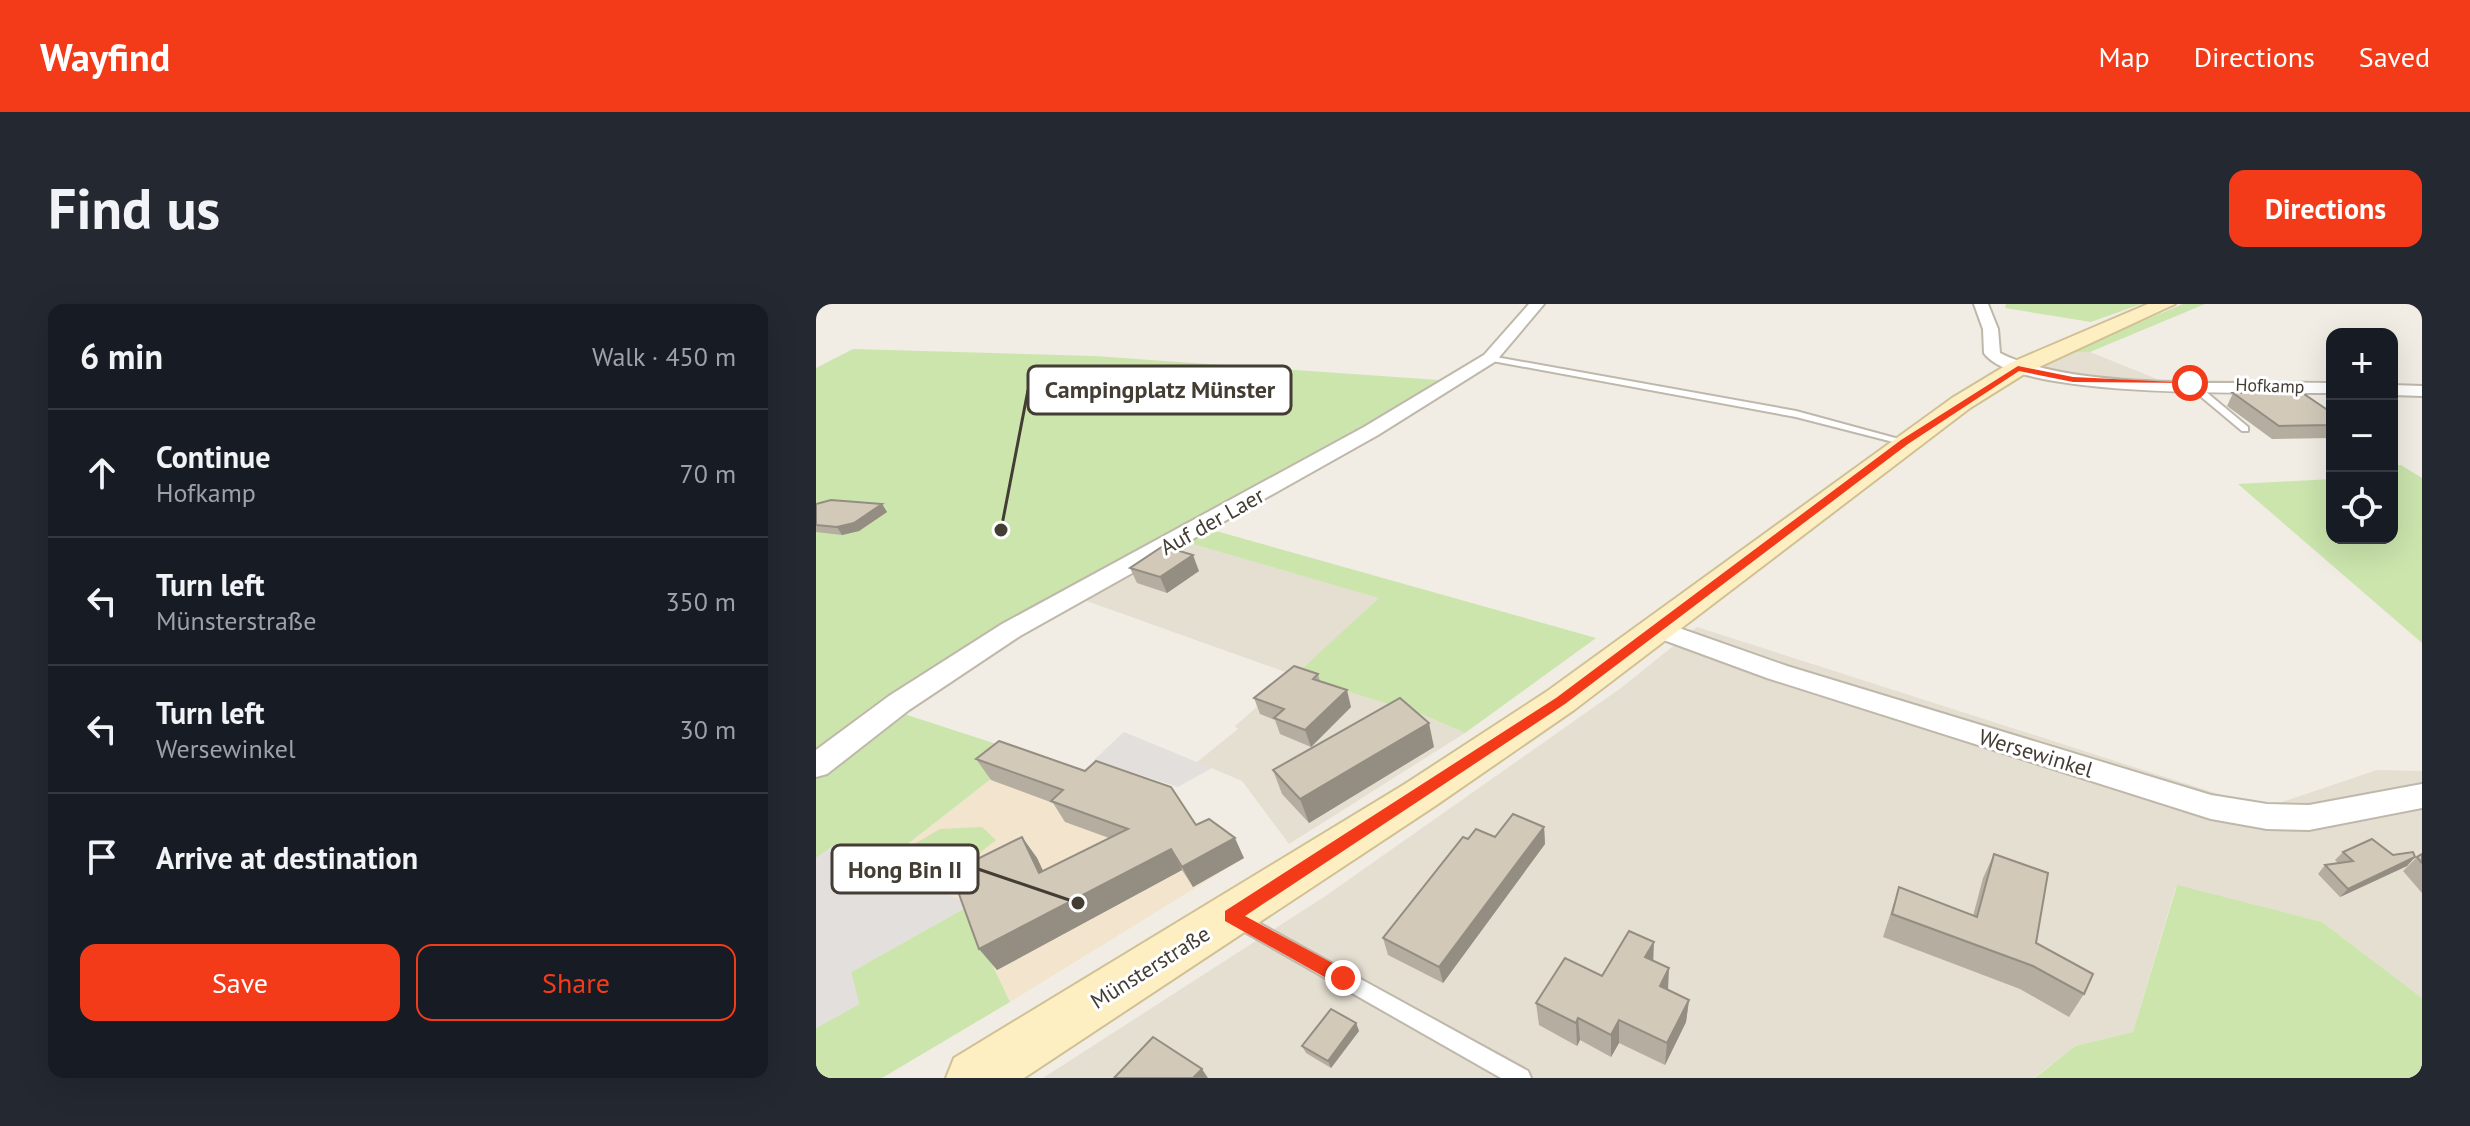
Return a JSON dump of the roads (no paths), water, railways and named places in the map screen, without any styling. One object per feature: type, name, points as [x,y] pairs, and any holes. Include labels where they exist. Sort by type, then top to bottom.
[{"type":"main road","name":"Münsterstraße","points":[[974,1078],[1484,752],[1659,629],[1905,442],[2018,368],[2165,304]]},
{"type":"street","name":"Auf der Laer","points":[[816,766],[899,703],[1011,630],[1371,431],[1490,358],[1537,304]]},
{"type":"street","points":[[1981,304],[1991,330],[1990,348],[1994,356],[2018,368]]},
{"type":"street","name":"Hofkamp","points":[[2018,368],[2073,379],[2326,388]]},
{"type":"street","points":[[2398,390],[2422,391]]},
{"type":"street","name":"Wersewinkel","points":[[1659,629],[1777,672],[2211,807],[2266,819],[2324,816],[2405,796],[2422,796]]},
{"type":"lane","points":[[1490,358],[1796,414],[1905,442]]},
{"type":"lane","points":[[2190,383],[2245,429]]},
{"type":"lane","points":[[1231,916],[1521,1078]]},
{"type":"place","name":"Campingplatz Münster","points":[[1001,530]]},
{"type":"place","name":"Hong Bin II","points":[[1078,903]]}]
